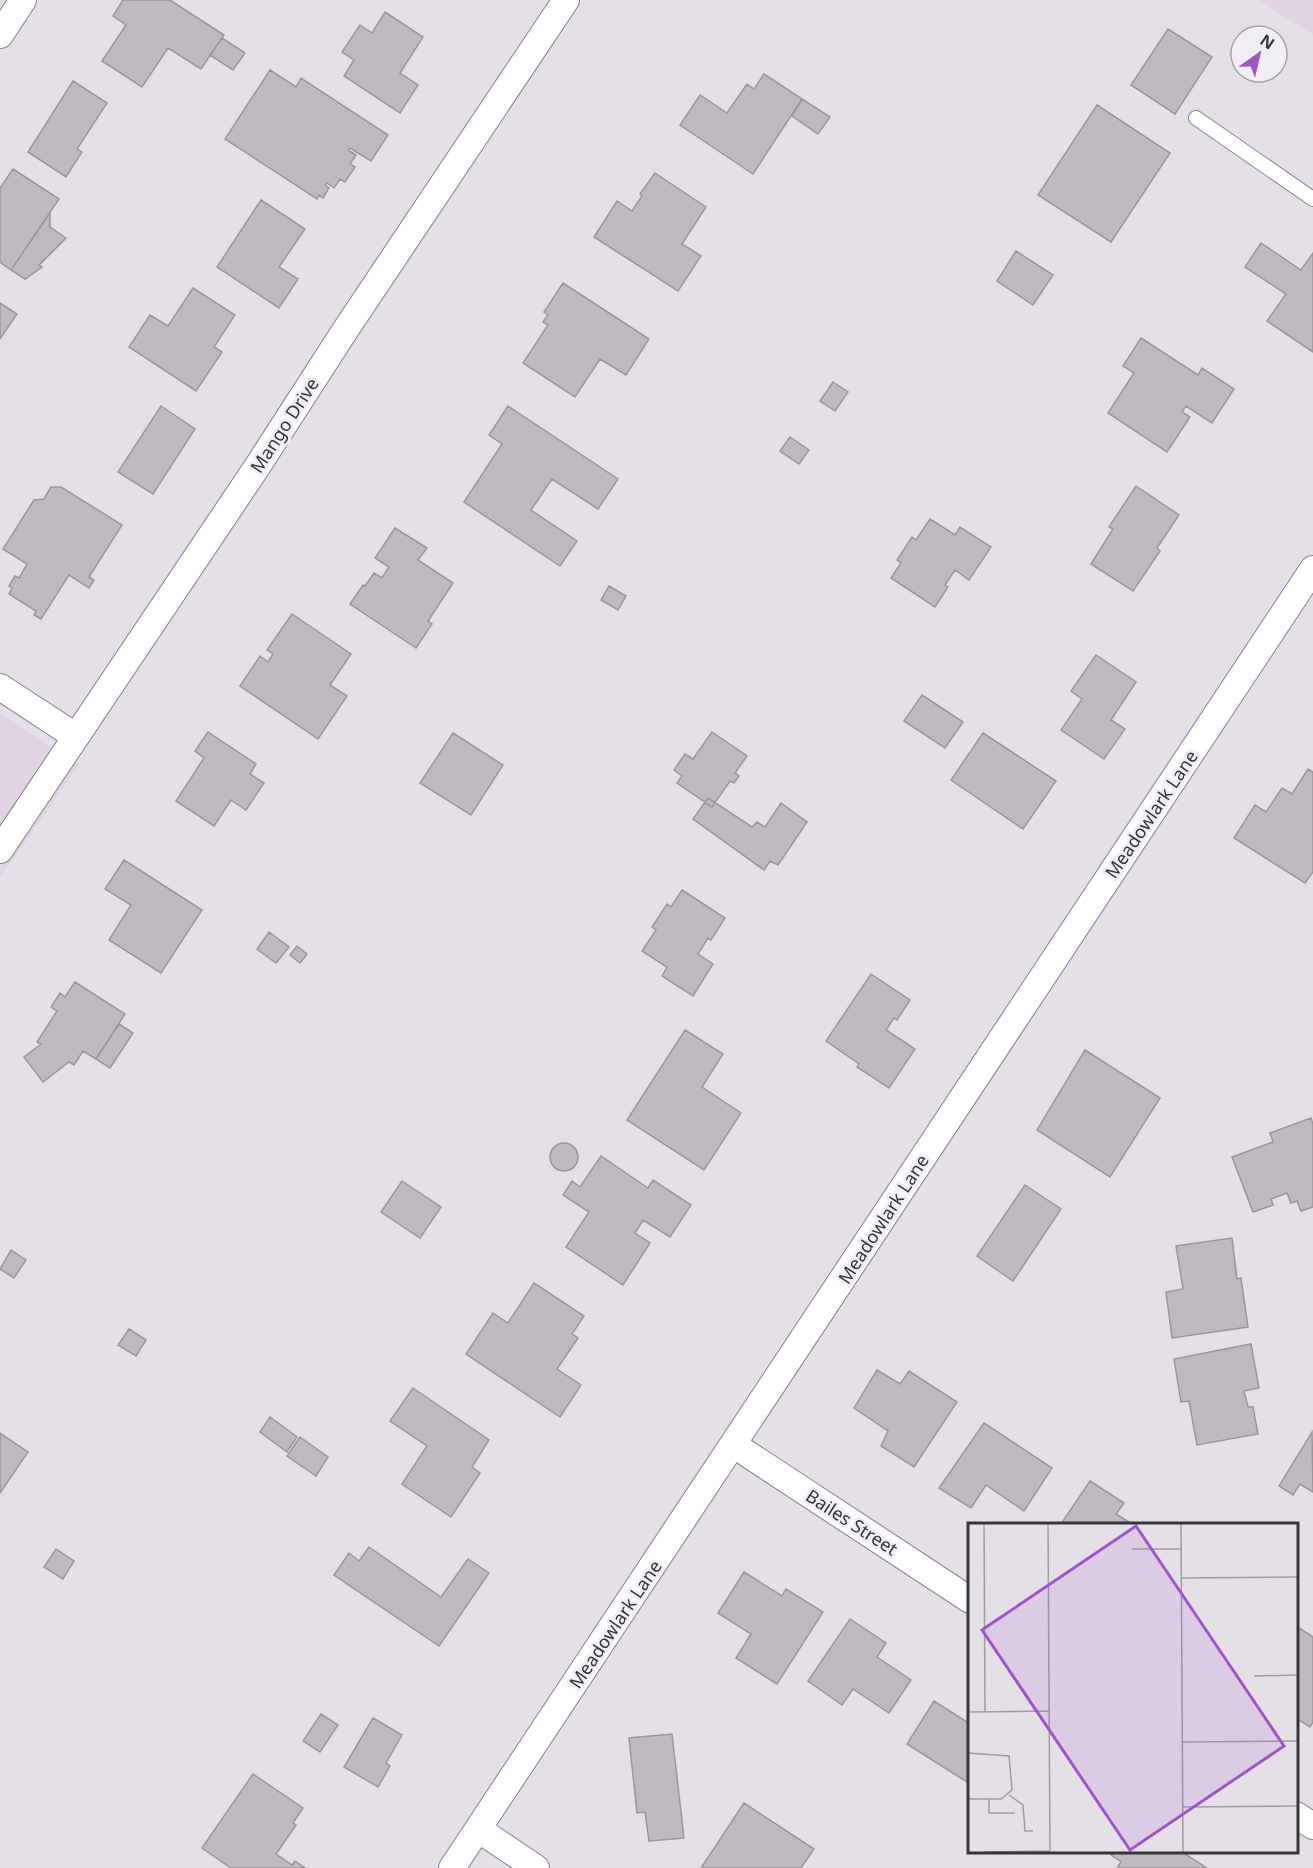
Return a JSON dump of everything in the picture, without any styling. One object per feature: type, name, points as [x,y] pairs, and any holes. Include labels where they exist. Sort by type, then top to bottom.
[{"type":"street","points":[[0,35],[23,0]]},
{"type":"street","name":"Mango Drive","points":[[0,850],[566,0]]},
{"type":"street","name":"Meadowlark Lane","points":[[452,1868],[1313,569]]},
{"type":"street","points":[[0,687],[75,736]]},
{"type":"street","name":"Bailes Street","points":[[734,1445],[968,1599]]},
{"type":"street","points":[[1298,1816],[1313,1826]]},
{"type":"street","points":[[478,1829],[536,1868]]},
{"type":"lane","points":[[1196,118],[1313,199]]},
{"type":"shaded area","points":[[1259,0],[1313,0],[1313,35]]},
{"type":"shaded area","points":[[0,713],[79,765],[0,878]]},
{"type":"building","points":[[123,0],[170,0],[224,35],[201,69],[168,48],[142,87],[102,61],[126,25],[113,16]]},
{"type":"building","points":[[385,12],[423,37],[400,73],[418,85],[400,113],[344,76],[354,60],[342,52],[360,25],[372,33]]},
{"type":"building","points":[[1168,29],[1212,57],[1175,114],[1131,85]]},
{"type":"building","points":[[222,38],[245,53],[233,70],[210,55]]},
{"type":"building","points":[[270,70],[296,87],[301,78],[388,135],[371,161],[350,148],[348,150],[356,155],[350,164],[355,167],[345,182],[340,179],[334,188],[327,183],[325,185],[329,188],[323,198],[319,195],[317,199],[225,139]]},
{"type":"building","points":[[764,74],[802,99],[753,174],[680,125],[700,95],[727,113],[747,84],[754,89]]},
{"type":"building","points":[[73,81],[107,103],[77,149],[82,152],[66,177],[28,152]]},
{"type":"building","points":[[802,99],[830,117],[818,134],[792,116]]},
{"type":"building","points":[[1097,105],[1170,153],[1111,242],[1038,195]]},
{"type":"building","points":[[13,169],[59,199],[11,270],[0,262],[0,188]]},
{"type":"building","points":[[655,173],[706,207],[682,244],[701,256],[678,291],[594,237],[617,201],[632,211],[642,196],[640,194]]},
{"type":"building","points":[[261,200],[305,229],[279,267],[298,279],[279,308],[217,267]]},
{"type":"building","points":[[50,213],[50,227],[66,238],[39,265],[42,267],[25,279],[11,270]]},
{"type":"building","points":[[1261,243],[1301,270],[1313,253],[1313,352],[1267,321],[1286,294],[1245,267]]},
{"type":"building","points":[[1016,251],[1053,275],[1033,305],[997,281]]},
{"type":"building","points":[[563,283],[649,339],[626,375],[600,359],[575,397],[523,363],[548,325],[543,322],[548,315],[544,312]]},
{"type":"building","points":[[193,288],[235,315],[214,347],[222,352],[196,391],[129,347],[150,315],[168,326]]},
{"type":"building","points":[[0,303],[17,314],[0,339]]},
{"type":"building","points":[[1141,338],[1198,375],[1202,368],[1234,389],[1212,423],[1186,406],[1182,412],[1190,417],[1167,452],[1108,413],[1134,373],[1123,366]]},
{"type":"building","points":[[833,382],[848,392],[835,411],[820,401]]},
{"type":"building","points":[[161,406],[195,429],[153,494],[118,472]]},
{"type":"building","points":[[508,406],[618,479],[598,509],[552,479],[531,510],[577,541],[560,566],[464,502],[502,444],[489,435]]},
{"type":"building","points":[[790,437],[809,450],[799,464],[780,451]]},
{"type":"building","points":[[1136,486],[1179,515],[1157,548],[1160,551],[1133,591],[1091,564],[1113,529],[1109,527]]},
{"type":"building","points":[[51,487],[61,487],[122,525],[89,577],[94,580],[89,588],[69,575],[41,619],[34,615],[36,611],[9,594],[12,588],[9,586],[15,576],[19,578],[27,564],[3,549],[34,500],[44,499]]},
{"type":"building","points":[[930,519],[955,535],[960,527],[991,547],[969,580],[955,570],[945,585],[948,587],[935,607],[891,578],[901,563],[897,560],[912,537],[916,540]]},
{"type":"building","points":[[395,528],[427,548],[418,560],[453,583],[428,621],[432,624],[416,648],[350,604],[374,573],[382,578],[389,567],[375,558]]},
{"type":"building","points":[[609,586],[626,596],[618,610],[601,600]]},
{"type":"building","points":[[292,614],[351,654],[330,685],[347,696],[318,739],[240,686],[260,656],[268,662],[273,654],[267,650]]},
{"type":"building","points":[[1096,655],[1136,682],[1111,720],[1125,729],[1104,759],[1061,730],[1082,699],[1071,691]]},
{"type":"building","points":[[922,695],[963,722],[945,748],[904,721]]},
{"type":"building","points":[[208,732],[256,764],[250,774],[264,783],[246,810],[231,800],[214,826],[176,801],[204,758],[195,751]]},
{"type":"building","points":[[712,732],[747,756],[735,773],[739,776],[734,783],[730,781],[712,807],[677,783],[682,776],[674,770],[685,754],[693,759]]},
{"type":"building","points":[[453,733],[503,765],[471,815],[420,783]]},
{"type":"building","points":[[983,733],[1056,781],[1023,829],[951,780]]},
{"type":"building","points":[[1308,769],[1313,772],[1313,872],[1305,883],[1234,838],[1255,805],[1266,812],[1282,788],[1292,794]]},
{"type":"building","points":[[708,798],[752,827],[757,822],[765,827],[781,803],[807,822],[778,865],[770,861],[764,870],[693,819]]},
{"type":"building","points":[[124,860],[202,910],[161,973],[109,940],[131,905],[105,889]]},
{"type":"building","points":[[682,890],[725,918],[711,940],[708,938],[698,954],[713,964],[693,996],[662,976],[667,967],[642,951],[656,930],[652,927],[667,904],[671,907]]},
{"type":"building","points":[[269,932],[289,947],[276,963],[257,949]]},
{"type":"building","points":[[297,946],[307,954],[300,963],[290,955]]},
{"type":"building","points":[[871,974],[910,1000],[897,1020],[894,1018],[886,1030],[915,1049],[889,1088],[857,1067],[859,1064],[826,1041]]},
{"type":"building","points":[[75,982],[125,1014],[96,1059],[83,1051],[74,1065],[69,1062],[43,1082],[24,1057],[41,1044],[37,1042],[57,1011],[51,1007],[60,993],[65,997]]},
{"type":"building","points":[[119,1024],[133,1033],[110,1068],[96,1059]]},
{"type":"building","points":[[685,1030],[723,1054],[702,1087],[741,1113],[704,1170],[627,1120]]},
{"type":"building","points":[[1085,1050],[1160,1098],[1110,1177],[1037,1130]]},
{"type":"building","points":[[1311,1118],[1313,1124],[1313,1207],[1301,1211],[1297,1201],[1291,1203],[1287,1193],[1271,1199],[1273,1205],[1253,1212],[1232,1157],[1273,1142],[1270,1133]]},
{"type":"building","points":[[564,1143],[574,1147],[578,1157],[574,1167],[564,1171],[554,1167],[550,1157],[554,1147]]},
{"type":"building","points":[[601,1156],[648,1188],[653,1180],[691,1205],[670,1237],[643,1220],[635,1233],[650,1243],[623,1285],[566,1247],[589,1212],[563,1195],[572,1181],[580,1187]]},
{"type":"building","points":[[402,1181],[441,1207],[420,1238],[381,1212]]},
{"type":"building","points":[[1025,1185],[1061,1209],[1013,1281],[977,1256]]},
{"type":"building","points":[[1232,1238],[1237,1279],[1241,1278],[1248,1327],[1172,1338],[1166,1292],[1183,1289],[1176,1246]]},
{"type":"building","points":[[11,1250],[26,1260],[14,1278],[0,1269]]},
{"type":"building","points":[[534,1283],[584,1316],[572,1334],[578,1338],[557,1369],[581,1385],[560,1417],[466,1354],[493,1313],[508,1323]]},
{"type":"building","points":[[129,1329],[146,1340],[136,1356],[118,1345]]},
{"type":"building","points":[[1251,1344],[1259,1388],[1244,1391],[1248,1407],[1253,1407],[1258,1434],[1197,1445],[1189,1401],[1181,1402],[1174,1359]]},
{"type":"building","points":[[877,1370],[900,1384],[909,1371],[957,1402],[914,1467],[881,1446],[888,1431],[854,1408]]},
{"type":"building","points":[[413,1388],[489,1440],[472,1467],[480,1473],[451,1517],[402,1484],[427,1446],[390,1421]]},
{"type":"building","points":[[270,1417],[297,1437],[287,1452],[260,1432]]},
{"type":"building","points":[[984,1423],[1052,1468],[1024,1511],[986,1485],[971,1508],[939,1488]]},
{"type":"building","points":[[1312,1432],[1313,1492],[1300,1484],[1293,1495],[1279,1486]]},
{"type":"building","points":[[0,1433],[28,1452],[0,1493]]},
{"type":"building","points":[[300,1437],[328,1457],[316,1476],[287,1456]]},
{"type":"building","points":[[1090,1481],[1124,1503],[1116,1514],[1130,1523],[1062,1523]]},
{"type":"building","points":[[369,1547],[441,1597],[468,1559],[489,1573],[439,1646],[334,1575],[349,1553],[359,1561]]},
{"type":"building","points":[[56,1549],[74,1561],[63,1579],[44,1567]]},
{"type":"building","points":[[744,1572],[782,1596],[786,1589],[823,1612],[777,1684],[736,1658],[751,1634],[718,1613]]},
{"type":"building","points":[[850,1619],[886,1643],[877,1657],[911,1680],[889,1713],[853,1689],[842,1705],[808,1681]]},
{"type":"building","points":[[1298,1627],[1313,1637],[1313,1722],[1310,1727],[1298,1719]]},
{"type":"building","points":[[934,1701],[968,1723],[968,1783],[907,1744]]},
{"type":"building","points":[[321,1714],[338,1725],[320,1752],[303,1741]]},
{"type":"building","points":[[373,1718],[402,1735],[386,1763],[390,1766],[378,1787],[344,1767]]},
{"type":"building","points":[[672,1734],[684,1838],[649,1841],[645,1812],[637,1813],[629,1738]]},
{"type":"building","points":[[253,1774],[303,1808],[293,1823],[296,1825],[276,1854],[292,1865],[295,1861],[305,1868],[231,1868],[202,1848]]},
{"type":"building","points":[[744,1803],[814,1849],[801,1868],[701,1868]]},
{"type":"building","points":[[1113,1853],[1184,1853],[1207,1868],[1117,1868],[1121,1862],[1111,1855]]}]
